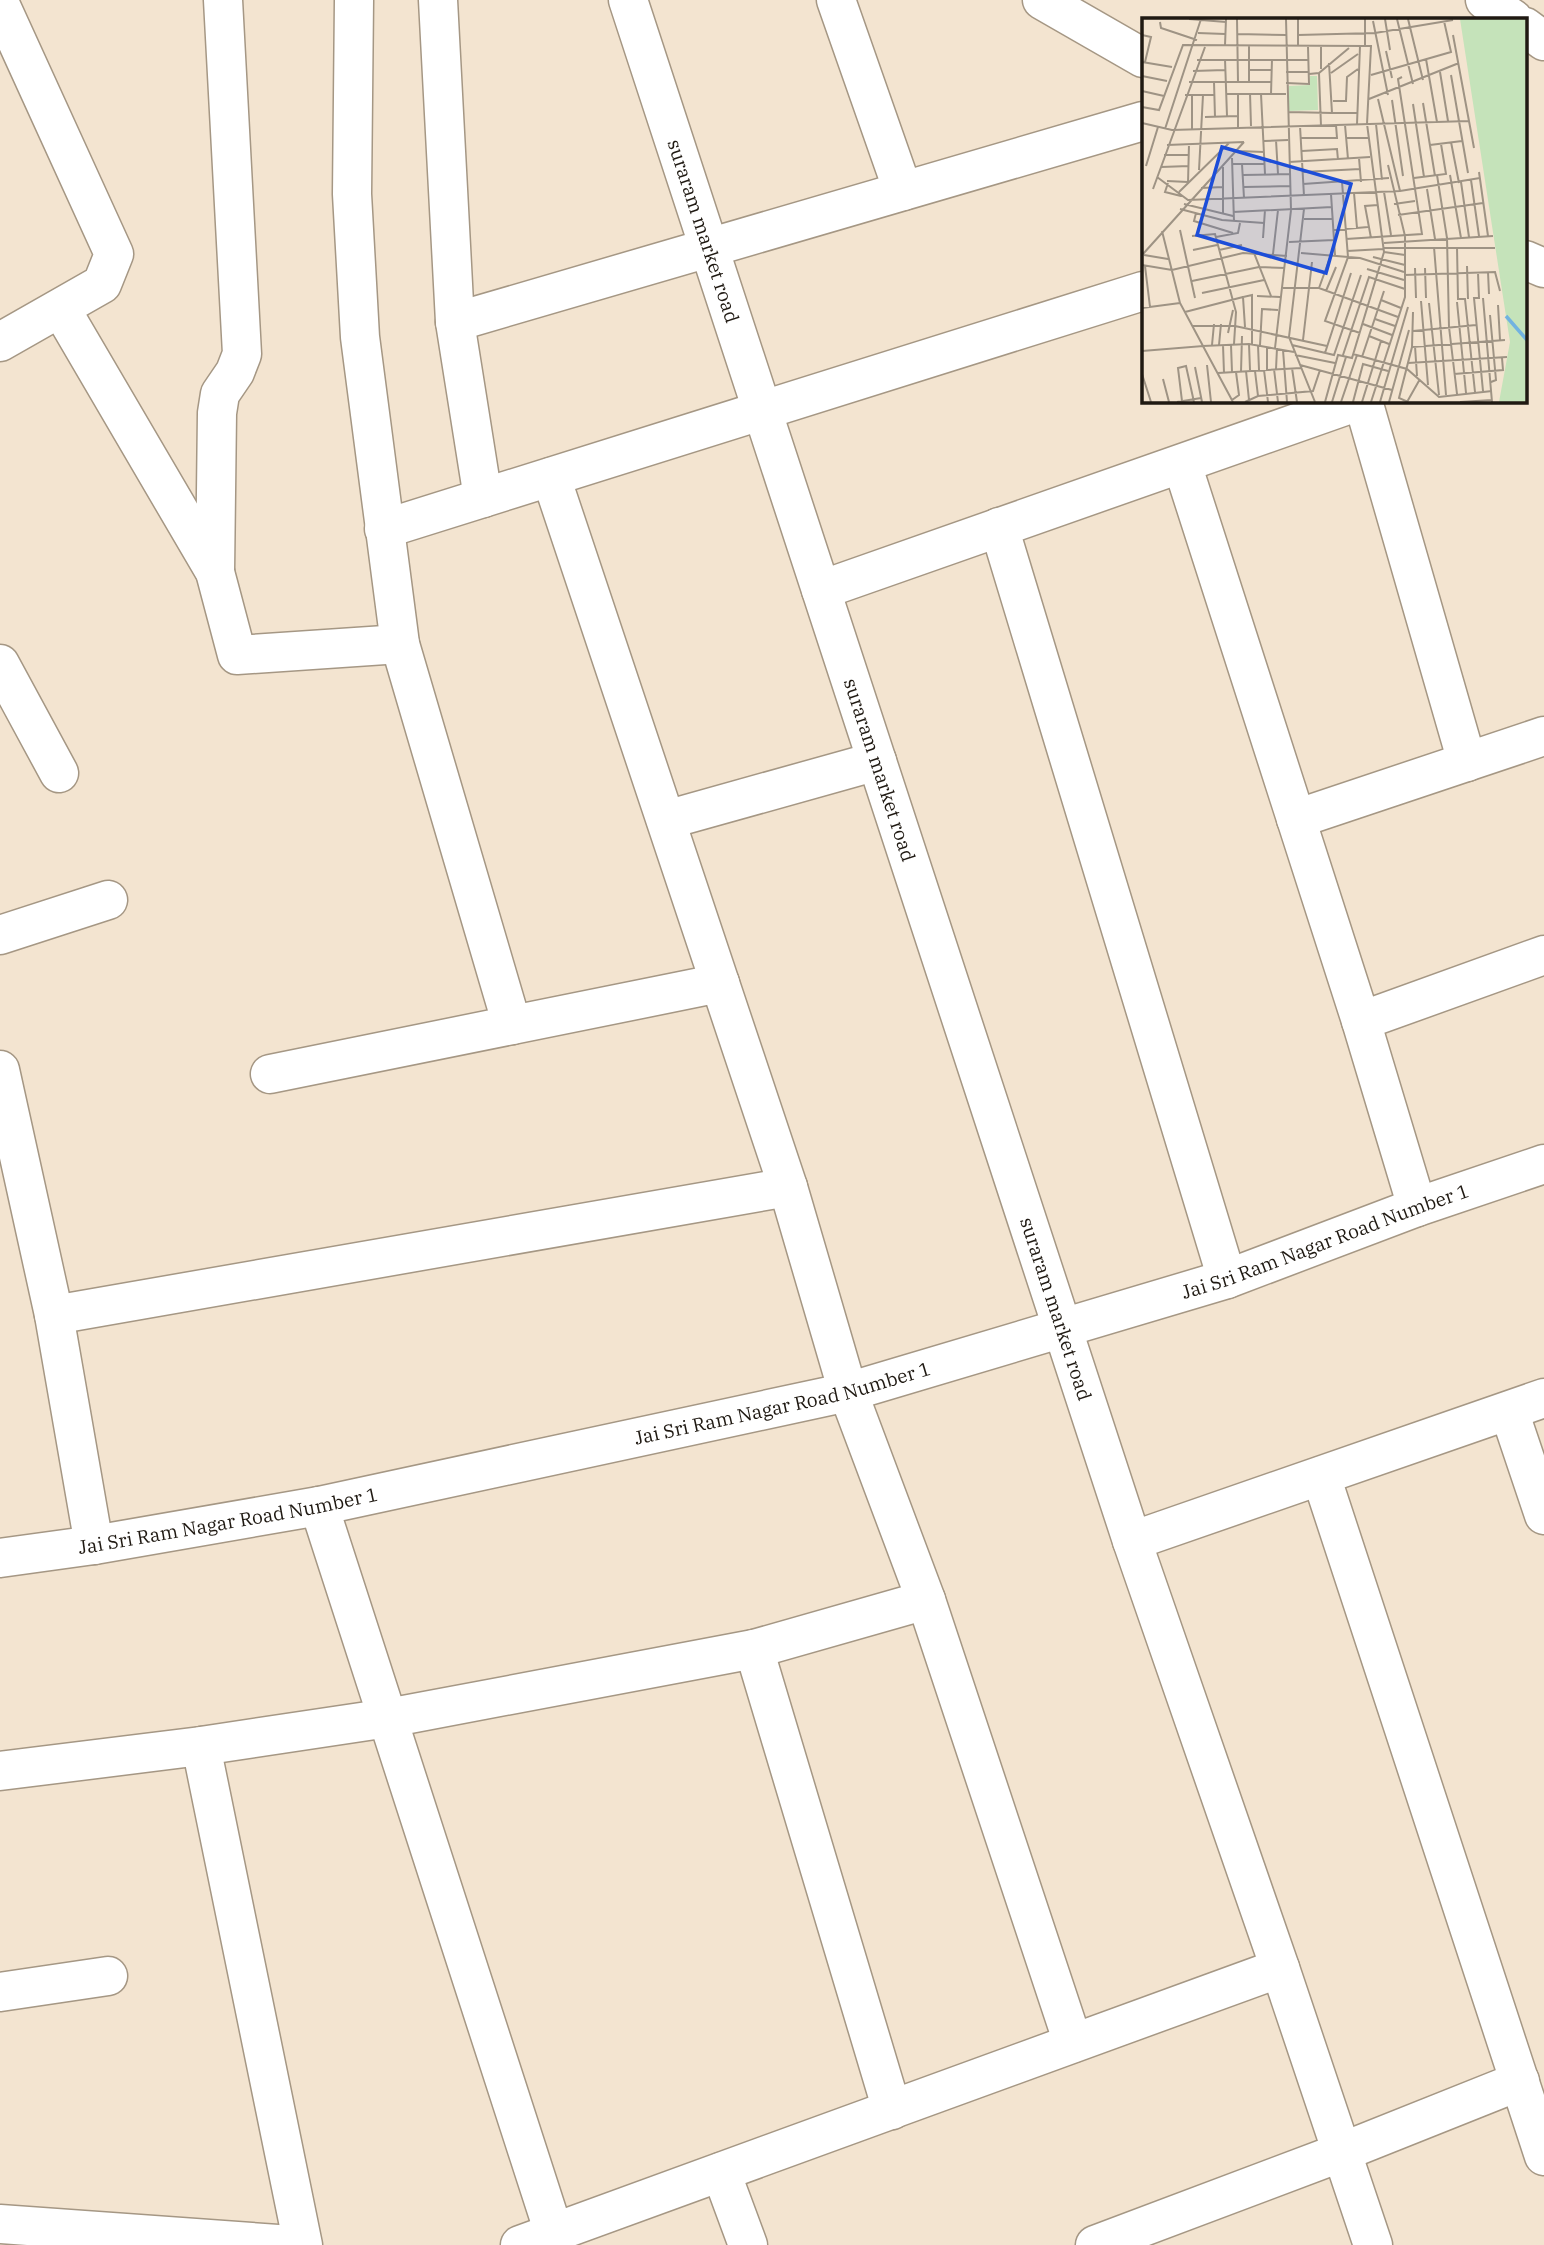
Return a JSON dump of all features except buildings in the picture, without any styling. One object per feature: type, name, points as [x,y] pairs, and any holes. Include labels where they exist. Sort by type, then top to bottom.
[{"type":"street","points":[[215,572],[217,413],[220,394],[235,372],[242,354],[223,0]]},
{"type":"street","points":[[354,0],[352,194],[360,337],[400,644],[512,1025]]},
{"type":"street","points":[[438,0],[455,322],[483,498]]},
{"type":"street","name":"suraram market road","points":[[628,0],[1132,1541],[1373,2245]]},
{"type":"street","points":[[836,0],[903,191]]},
{"type":"street","points":[[1042,0],[1142,57]]},
{"type":"street","points":[[1485,0],[1512,18]]},
{"type":"street","points":[[0,4],[114,254],[102,284],[0,342]]},
{"type":"street","points":[[1526,28],[1544,41]]},
{"type":"street","points":[[455,322],[1142,121]]},
{"type":"street","points":[[1526,260],[1544,269]]},
{"type":"street","points":[[384,529],[1142,291]]},
{"type":"street","points":[[61,309],[215,572],[237,655],[400,644]]},
{"type":"street","points":[[821,590],[1358,402]]},
{"type":"street","points":[[1361,402],[1467,762]]},
{"type":"street","points":[[1182,464],[1362,1021],[1417,1207]]},
{"type":"street","points":[[551,477],[788,1187],[848,1392],[926,1601],[1073,2043]]},
{"type":"street","points":[[999,527],[1227,1279]]},
{"type":"street","points":[[0,664],[60,772]]},
{"type":"street","points":[[1296,819],[1544,736]]},
{"type":"street","points":[[666,820],[877,761]]},
{"type":"street","points":[[0,935],[108,900]]},
{"type":"street","points":[[1362,1021],[1544,955]]},
{"type":"street","points":[[270,1074],[720,983]]},
{"type":"street","points":[[0,1070],[54,1315],[94,1545]]},
{"type":"street","name":"Jai Sri Ram Nagar Road Number 1","points":[[0,1558],[94,1545],[319,1506],[848,1392],[1227,1279],[1417,1207],[1544,1164]]},
{"type":"street","points":[[54,1315],[788,1187]]},
{"type":"street","points":[[1132,1541],[1544,1398]]},
{"type":"street","points":[[1509,1410],[1544,1515]]},
{"type":"street","points":[[1321,1476],[1544,2156]]},
{"type":"street","points":[[319,1506],[388,1718],[537,2239],[1280,1968]]},
{"type":"street","points":[[0,1771],[201,1746],[388,1718],[754,1649],[926,1601]]},
{"type":"street","points":[[754,1649],[892,2110]]},
{"type":"street","points":[[201,1746],[303,2245]]},
{"type":"street","points":[[0,1992],[108,1976]]},
{"type":"street","points":[[1095,2245],[1342,2152],[1520,2081]]},
{"type":"street","points":[[721,2172],[748,2245]]},
{"type":"street","points":[[0,2224],[292,2245]]}]
